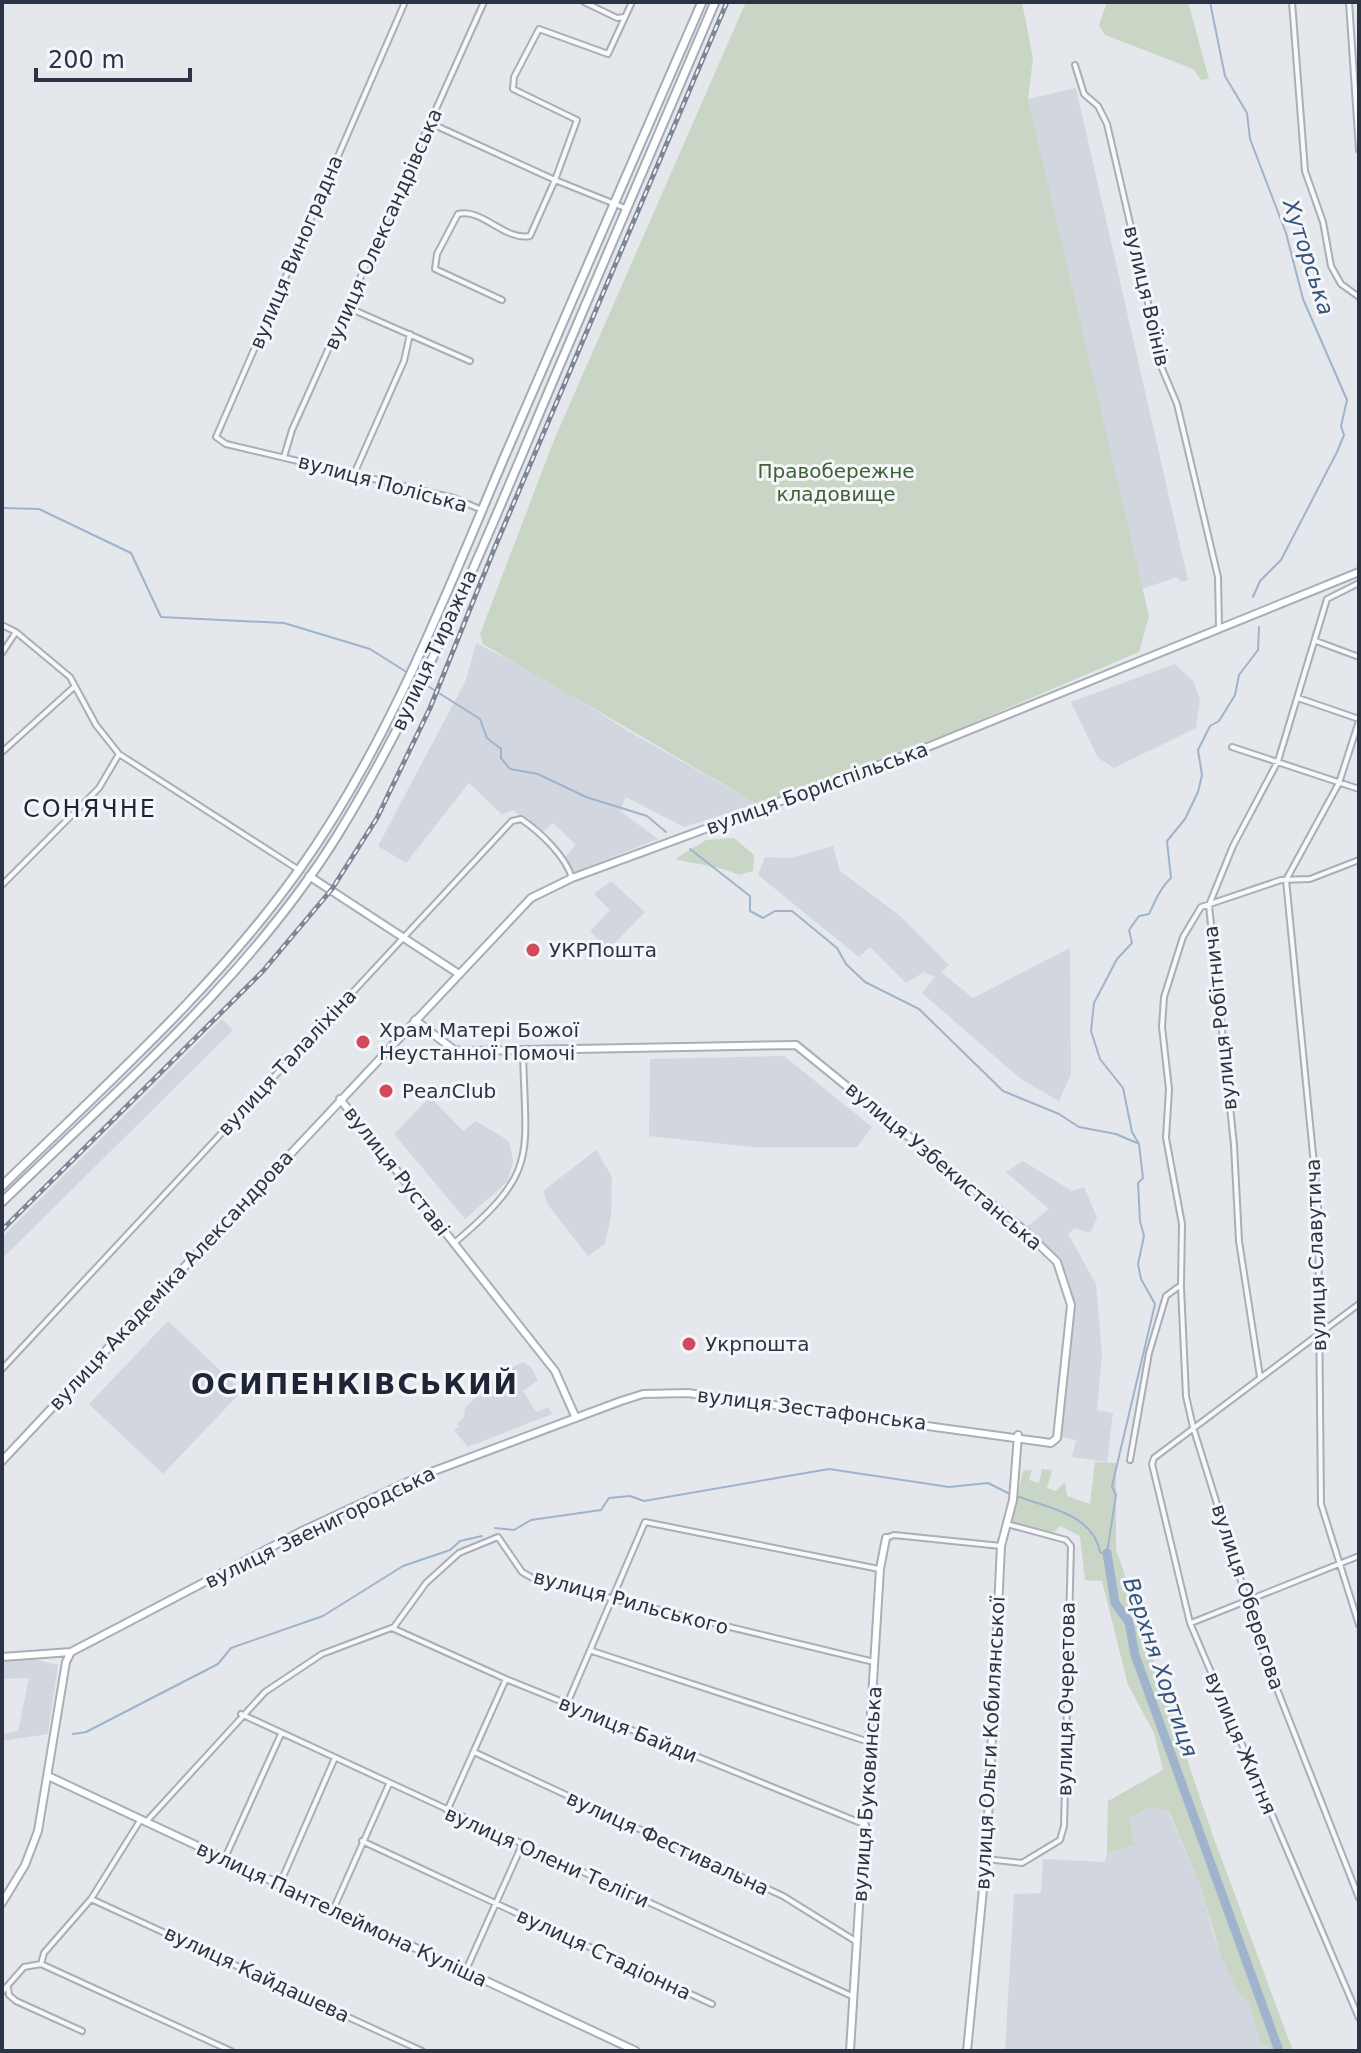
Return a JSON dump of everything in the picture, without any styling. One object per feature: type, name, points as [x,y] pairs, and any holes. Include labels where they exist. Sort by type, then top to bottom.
[{"type":"main road","name":"вулиця Тиражна","points":[[2,1186],[207,981],[299,870],[390,719],[617,204],[702,2]]},
{"type":"main road","name":"вулиця Тиражна","points":[[2,1202],[215,990],[309,876],[336,837],[400,724],[497,514],[715,2]]},
{"type":"main road","points":[[541,373],[554,377]]},
{"type":"main road","points":[[482,510],[497,514]]},
{"type":"main road","points":[[299,870],[309,876]]},
{"type":"street","name":"вулиця Виноградна","points":[[284,457],[226,444],[218,440],[216,433],[405,2]]},
{"type":"street","name":"вулиця Олександрівська","points":[[284,457],[292,430],[484,2]]},
{"type":"street","points":[[584,2],[617,18],[624,17]]},
{"type":"street","points":[[502,300],[438,272],[434,264],[437,254],[454,219],[462,212],[517,237],[530,236],[576,123],[573,115],[512,86],[530,41],[543,29],[604,55],[613,48],[632,2]]},
{"type":"street","points":[[1292,2],[1305,171],[1323,222],[1335,276],[1359,297]]},
{"type":"street","points":[[1349,2],[1359,150]]},
{"type":"street","name":"вулиця Воїнів","points":[[1075,65],[1084,94],[1098,106],[1107,124],[1146,292],[1158,359],[1177,404],[1218,577],[1219,628]]},
{"type":"street","points":[[430,123],[555,180],[627,208]]},
{"type":"street","points":[[349,308],[470,361]]},
{"type":"street","points":[[354,474],[404,361],[410,334]]},
{"type":"street","name":"вулиця Поліська","points":[[284,457],[454,498],[482,510]]},
{"type":"street","name":"вулиця Бориспільська","points":[[340,1099],[518,908],[545,890],[930,746],[1359,572]]},
{"type":"street","points":[[1209,905],[1233,846],[1278,761],[1327,599],[1359,583]]},
{"type":"street","points":[[2,625],[16,632],[70,677],[119,754],[299,870]]},
{"type":"street","points":[[2,653],[16,632]]},
{"type":"street","points":[[1316,641],[1359,657]]},
{"type":"street","points":[[2,752],[74,687]]},
{"type":"street","points":[[1286,880],[1339,783],[1359,720],[1298,698]]},
{"type":"street","points":[[1232,747],[1359,789]]},
{"type":"street","points":[[2,885],[99,788],[119,754]]},
{"type":"street","name":"вулиця Талаліхіна","points":[[2,1369],[517,818],[528,824],[558,855],[572,878]]},
{"type":"street","points":[[1209,905],[1286,880],[1310,879],[1359,860]]},
{"type":"street","points":[[309,876],[459,974]]},
{"type":"street","name":"вулиця Славутича","points":[[1286,880],[1318,1205],[1321,1504],[1359,1625]]},
{"type":"street","name":"вулиця Робітнича","points":[[1181,1285],[1182,1224],[1166,1138],[1169,1089],[1162,1027],[1164,997],[1183,937],[1195,913],[1209,905],[1234,1145],[1239,1241],[1260,1377]]},
{"type":"street","points":[[415,1020],[454,1050],[523,1050]]},
{"type":"street","name":"вулиця Узбекистанська","points":[[523,1050],[796,1045],[1025,1231],[1057,1262],[1069,1297],[1071,1320],[1058,1435],[1051,1443]]},
{"type":"street","name":"вулиця Руставі","points":[[453,1244],[502,1200],[523,1165],[526,1134],[523,1050]]},
{"type":"street","name":"вулиця Руставі","points":[[340,1099],[555,1371],[575,1416]]},
{"type":"street","name":"вулиця Академіка Александрова","points":[[2,1461],[340,1099]]},
{"type":"street","points":[[1130,1460],[1149,1353],[1166,1296],[1181,1285]]},
{"type":"street","name":"вулиця Оберегова","points":[[1181,1285],[1186,1396],[1193,1427],[1266,1661],[1359,1898]]},
{"type":"street","points":[[1193,1427],[1359,1304]]},
{"type":"street","name":"вулиця Зестафонська","points":[[575,1416],[643,1394],[688,1393],[1018,1435],[1051,1443]]},
{"type":"street","name":"вулиця Звенигородська","points":[[2,1657],[71,1652],[304,1530],[418,1477],[575,1416]]},
{"type":"street","name":"вулиця Житня","points":[[1193,1427],[1154,1458],[1179,1590],[1190,1623],[1359,2018]]},
{"type":"street","name":"вулиця Ольги Кобилянської","points":[[967,2051],[986,1859],[1001,1546],[1013,1500],[1018,1435]]},
{"type":"street","points":[[567,1704],[641,1526],[648,1523],[880,1569]]},
{"type":"street","name":"вулиця Очеретова","points":[[986,1859],[1022,1863],[1060,1840],[1064,1826],[1070,1544],[1007,1524]]},
{"type":"street","points":[[886,1538],[894,1535],[1001,1546]]},
{"type":"street","name":"вулиця Рильського","points":[[392,1628],[403,1618],[426,1583],[459,1553],[498,1537],[522,1572],[532,1578],[876,1663]]},
{"type":"street","name":"вулиця Буковинська","points":[[850,2051],[880,1569],[886,1538]]},
{"type":"street","points":[[1190,1623],[1359,1556]]},
{"type":"street","points":[[41,1964],[53,1940],[91,1899],[143,1821],[241,1714],[305,1663],[392,1628]]},
{"type":"street","name":"вулиця Байди","points":[[392,1628],[506,1679],[866,1825]]},
{"type":"street","points":[[591,1650],[871,1743]]},
{"type":"street","points":[[2,1903],[25,1865],[38,1831],[66,1662],[71,1652]]},
{"type":"street","points":[[447,1811],[506,1679]]},
{"type":"street","name":"вулиця Олени Теліги","points":[[241,1714],[334,1760],[854,1997]]},
{"type":"street","points":[[223,1861],[281,1734]]},
{"type":"street","name":"вулиця Фестивальна","points":[[474,1752],[783,1896],[857,1942]]},
{"type":"street","points":[[278,1887],[334,1760]]},
{"type":"street","name":"вулиця Пантелеймона Куліша","points":[[48,1776],[278,1887],[466,1970],[636,2051]]},
{"type":"street","points":[[333,1910],[389,1784]]},
{"type":"street","name":"вулиця Стадіонна","points":[[362,1841],[712,2004]]},
{"type":"street","points":[[466,1970],[522,1845]]},
{"type":"street","name":"вулиця Кайдашева","points":[[91,1899],[422,2051]]},
{"type":"street","points":[[2,1992],[24,1967],[41,1964],[231,2051]]},
{"type":"street","points":[[8,1988],[9,1995],[16,2001],[82,2031]]},
{"type":"shaded area","points":[[1076,88],[1188,580],[1180,582],[1178,577],[1141,589],[1028,99]]},
{"type":"shaded area","points":[[476,643],[543,677],[628,731],[757,804],[684,827],[626,797],[620,811],[658,839],[574,872],[564,858],[576,845],[553,823],[542,833],[513,810],[502,815],[469,783],[406,863],[378,846],[466,680]]},
{"type":"shaded area","points":[[1175,664],[1194,682],[1200,700],[1196,728],[1114,768],[1098,758],[1071,702]]},
{"type":"shaded area","points":[[833,846],[840,871],[899,915],[949,965],[941,972],[973,998],[1070,948],[1071,1074],[1059,1101],[1021,1079],[922,993],[935,977],[924,972],[906,983],[870,947],[859,957],[758,875],[765,857],[791,858]]},
{"type":"shaded area","points":[[611,881],[645,912],[608,950],[590,931],[610,910],[594,894]]},
{"type":"shaded area","points":[[222,1019],[233,1030],[2,1259],[2,1237]]},
{"type":"shaded area","points":[[784,1056],[872,1127],[857,1147],[753,1147],[649,1136],[650,1059]]},
{"type":"shaded area","points":[[430,1097],[463,1131],[476,1121],[509,1141],[513,1161],[507,1182],[465,1219],[394,1134]]},
{"type":"shaded area","points":[[596,1150],[612,1177],[611,1216],[605,1244],[588,1256],[548,1205],[543,1191]]},
{"type":"shaded area","points":[[1023,1161],[1072,1191],[1084,1187],[1097,1218],[1090,1233],[1075,1228],[1068,1234],[1096,1284],[1102,1355],[1097,1410],[1113,1413],[1107,1462],[1072,1457],[1076,1440],[1060,1437],[1075,1309],[1067,1277],[1055,1255],[1024,1229],[1049,1209],[1006,1172]]},
{"type":"shaded area","points":[[168,1321],[242,1391],[163,1474],[89,1404]]},
{"type":"shaded area","points":[[523,1362],[531,1367],[538,1380],[523,1391],[536,1412],[548,1407],[552,1414],[468,1447],[454,1430],[464,1417],[465,1408],[501,1373]]},
{"type":"shaded area","points":[[34,1659],[58,1665],[48,1734],[2,1741],[2,1734],[18,1731],[29,1678],[2,1679],[2,1662]]},
{"type":"shaded area","points":[[1152,1807],[1168,1812],[1200,1885],[1215,1939],[1239,1994],[1248,2001],[1261,2046],[1268,2045],[1269,2051],[1005,2051],[1014,1894],[1041,1893],[1043,1859],[1105,1862],[1107,1853],[1134,1845],[1130,1817]]},
{"type":"green space","name":"Правобережне кладовище","points":[[746,2],[1022,2],[1033,59],[1028,99],[1149,616],[1139,652],[952,732],[757,804],[483,644],[480,634],[554,440]]},
{"type":"green space","points":[[1107,2],[1188,2],[1209,79],[1201,80],[1193,69],[1105,35],[1099,25]]},
{"type":"green space","points":[[734,838],[754,855],[753,871],[739,875],[675,859],[706,840]]},
{"type":"green space","points":[[1095,1462],[1116,1463],[1116,1549],[1213,1836],[1293,2051],[1269,2051],[1268,2045],[1261,2046],[1248,2001],[1239,1994],[1221,1956],[1200,1885],[1169,1812],[1152,1807],[1130,1817],[1134,1845],[1107,1853],[1108,1801],[1163,1770],[1154,1733],[1128,1685],[1102,1581],[1085,1580],[1080,1536],[1060,1526],[1051,1535],[1012,1525],[1023,1471],[1032,1470],[1029,1480],[1039,1483],[1042,1469],[1052,1470],[1047,1488],[1056,1491],[1065,1482],[1067,1496],[1090,1504]]},
{"type":"waterway","name":"Хуторська","points":[[1210,2],[1225,76],[1247,113],[1250,139],[1286,233],[1303,299],[1347,400],[1341,426],[1344,435],[1337,452],[1281,560],[1260,581],[1253,597]]},
{"type":"waterway","points":[[2,508],[39,509],[131,553],[161,617],[284,623],[370,649],[408,673]]},
{"type":"waterway","name":"Хуторська","points":[[1107,1553],[1116,1495],[1112,1486],[1155,1304],[1141,1279],[1138,1264],[1144,1236],[1140,1221],[1138,1183],[1143,1178],[1139,1144],[1132,1132],[1123,1088],[1100,1059],[1091,1031],[1094,1003],[1117,959],[1132,943],[1129,930],[1139,916],[1149,914],[1171,878],[1167,841],[1185,819],[1198,792],[1202,775],[1198,750],[1210,726],[1219,721],[1235,695],[1239,675],[1258,650],[1259,627]]},
{"type":"waterway","points":[[423,683],[480,719],[487,738],[501,749],[501,758],[510,769],[538,774],[586,797],[647,816],[666,832]]},
{"type":"waterway","points":[[690,849],[750,896],[750,911],[763,918],[775,911],[792,911],[837,948],[846,964],[865,982],[919,1009],[1003,1091],[1059,1114],[1079,1127],[1116,1134],[1137,1143]]},
{"type":"waterway","points":[[495,1528],[514,1530],[531,1520],[601,1510],[609,1498],[630,1496],[644,1501],[829,1469],[949,1487],[988,1483],[1010,1494]]},
{"type":"waterway","points":[[1016,1496],[1056,1509],[1079,1521],[1096,1539],[1100,1552],[1107,1556]]},
{"type":"waterway","points":[[73,1734],[86,1732],[218,1664],[231,1648],[323,1616],[403,1566],[450,1550],[460,1541],[482,1536]]},
{"type":"waterway","name":"Верхня Хортиця","points":[[1107,1553],[1115,1603],[1129,1622],[1135,1655],[1279,2051]]},
{"type":"railway","points":[[2,1230],[263,971],[332,889],[377,818],[430,708],[495,547],[727,2]]},
{"type":"place","name":"УКРПошта","points":[[533,950]]},
{"type":"place","name":"Храм Матері Божої Неустанної Помочі","points":[[363,1042]]},
{"type":"place","name":"РеалClub","points":[[386,1091]]},
{"type":"place","name":"Укрпошта","points":[[689,1344]]},
{"type":"district","name":"СОНЯЧНЕ","points":[[90,809]]},
{"type":"district","name":"ОСИПЕНКІВСЬКИЙ","points":[[355,1384]]}]
